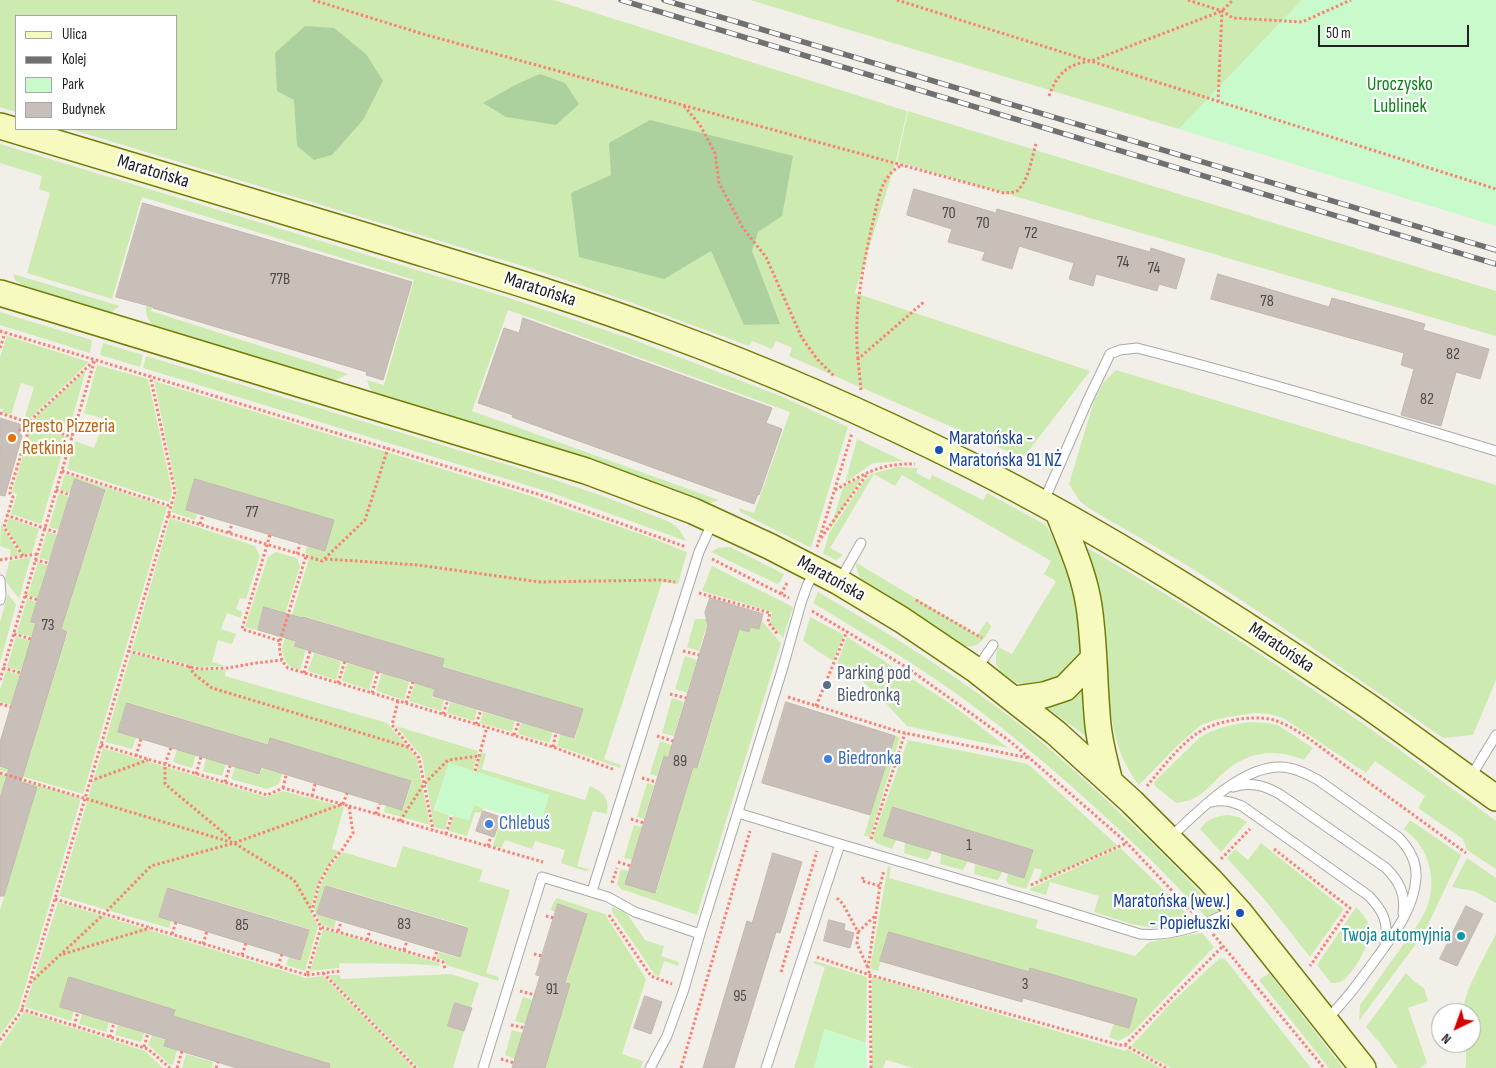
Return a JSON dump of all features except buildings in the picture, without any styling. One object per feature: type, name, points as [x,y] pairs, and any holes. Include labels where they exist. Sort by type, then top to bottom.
[{"type":"street","name":"Maratońska","points":[[0,126],[529,286],[664,332],[818,394],[967,463],[1050,507],[1132,554],[1225,611],[1367,706],[1496,798]]},
{"type":"street","name":"Maratońska","points":[[0,293],[541,456],[630,486],[775,548],[816,561],[839,582],[902,620],[1015,699],[1110,782],[1170,839],[1235,908],[1363,1068]]},
{"type":"street","points":[[1050,507],[1078,563],[1085,587],[1091,623],[1098,727],[1110,782]]},
{"type":"street","points":[[1015,699],[1044,696],[1065,688],[1093,659]]},
{"type":"lane","points":[[1050,507],[1087,402],[1110,354],[1120,350],[1137,348],[1332,402],[1496,451]]},
{"type":"lane","points":[[592,891],[688,585],[699,552],[713,520]]},
{"type":"lane","points":[[839,582],[861,543]]},
{"type":"lane","points":[[650,1068],[667,1036],[684,989],[806,586],[816,561]]},
{"type":"lane","points":[[0,580],[0,600]]},
{"type":"lane","points":[[976,670],[993,645]]},
{"type":"lane","points":[[1469,779],[1496,735]]},
{"type":"lane","points":[[1170,839],[1227,789],[1251,773],[1276,767],[1303,772],[1318,780],[1398,837],[1407,846],[1414,861],[1416,876],[1414,893],[1402,921],[1355,989],[1325,1021]]},
{"type":"lane","points":[[1227,789],[1252,784],[1268,788],[1281,795],[1386,868],[1402,890],[1405,903],[1402,921]]},
{"type":"lane","points":[[1209,803],[1218,800],[1230,801],[1242,806],[1369,896],[1379,907],[1385,918],[1386,934],[1384,948]]},
{"type":"lane","points":[[738,813],[1140,934],[1151,935],[1172,932],[1205,924],[1235,908]]},
{"type":"lane","points":[[766,1068],[840,844]]},
{"type":"lane","points":[[483,1068],[542,877],[608,896],[635,912],[700,934]]},
{"type":"path","points":[[313,0],[432,37],[1010,193],[1020,189],[1026,179],[1036,144]]},
{"type":"path","points":[[897,0],[1496,189]]},
{"type":"path","points":[[1188,0],[1222,11],[1233,18],[1302,22],[1351,0]]},
{"type":"path","points":[[1049,96],[1060,74],[1071,65],[1091,61],[1222,11],[1233,0]]},
{"type":"path","points":[[1218,102],[1222,11]]},
{"type":"path","points":[[684,106],[700,125],[715,153],[719,183],[743,228],[766,256],[802,338],[817,359],[840,381]]},
{"type":"path","points":[[861,390],[857,344],[859,299],[872,228],[881,189],[887,177],[903,165]]},
{"type":"path","points":[[858,359],[925,301]]},
{"type":"path","points":[[0,331],[541,495],[699,552],[801,604],[906,667],[1011,742],[1127,844],[1205,924],[1324,1068]]},
{"type":"path","points":[[0,348],[5,332]]},
{"type":"path","points":[[19,431],[95,359]]},
{"type":"path","points":[[0,680],[95,359]]},
{"type":"path","points":[[0,1040],[22,1009],[175,492],[150,376]]},
{"type":"path","points":[[0,413],[72,437]]},
{"type":"path","points":[[23,556],[4,527],[13,497],[10,494],[10,490],[29,422]]},
{"type":"path","points":[[816,561],[820,540],[852,433]]},
{"type":"path","points":[[168,515],[322,561],[365,520],[388,448]]},
{"type":"path","points":[[834,491],[869,472],[896,464],[917,464]]},
{"type":"path","points":[[62,472],[171,506]]},
{"type":"path","points":[[820,540],[869,472]]},
{"type":"path","points":[[56,490],[70,495]]},
{"type":"path","points":[[200,524],[203,515]]},
{"type":"path","points":[[7,516],[58,533]]},
{"type":"path","points":[[229,533],[232,524]]},
{"type":"path","points":[[270,535],[242,629],[280,641]]},
{"type":"path","points":[[297,554],[300,544]]},
{"type":"path","points":[[0,560],[37,554]]},
{"type":"path","points":[[306,556],[280,641],[282,660],[288,668],[514,735],[629,775],[656,782]]},
{"type":"path","points":[[325,558],[418,565],[540,582],[661,580],[688,585]]},
{"type":"path","points":[[36,560],[49,563]]},
{"type":"path","points":[[781,594],[790,577]]},
{"type":"path","points":[[699,593],[770,614],[768,622],[788,648]]},
{"type":"path","points":[[25,596],[38,600]]},
{"type":"path","points":[[816,706],[847,631]]},
{"type":"path","points":[[14,634],[31,639]]},
{"type":"path","points":[[128,651],[199,669],[228,668],[282,660]]},
{"type":"path","points":[[304,673],[310,651]]},
{"type":"path","points":[[683,651],[699,655]]},
{"type":"path","points":[[338,683],[345,661]]},
{"type":"path","points":[[189,666],[194,674],[212,688],[411,748]]},
{"type":"path","points":[[3,668],[21,673]]},
{"type":"path","points":[[372,693],[378,672]]},
{"type":"path","points":[[406,703],[413,682]]},
{"type":"path","points":[[775,693],[797,703],[816,706],[905,733],[1030,758]]},
{"type":"path","points":[[670,694],[686,698]]},
{"type":"path","points":[[443,714],[448,700]]},
{"type":"path","points":[[398,701],[392,725],[419,758],[433,830]]},
{"type":"path","points":[[0,704],[11,707]]},
{"type":"path","points":[[476,724],[481,710]]},
{"type":"path","points":[[514,735],[519,722]]},
{"type":"path","points":[[475,771],[486,727]]},
{"type":"path","points":[[552,747],[556,733]]},
{"type":"path","points":[[867,852],[905,733]]},
{"type":"path","points":[[657,736],[673,740]]},
{"type":"path","points":[[136,756],[141,739]]},
{"type":"path","points":[[101,745],[267,795],[282,788],[543,862]]},
{"type":"path","points":[[171,748],[165,764],[165,784],[234,843],[294,880],[321,926],[443,962],[445,969]]},
{"type":"path","points":[[400,821],[424,784],[448,760],[479,756]]},
{"type":"path","points":[[196,774],[201,757]]},
{"type":"path","points":[[90,781],[148,759]]},
{"type":"path","points":[[225,782],[230,766]]},
{"type":"path","points":[[0,773],[234,843]]},
{"type":"path","points":[[282,788],[286,775]]},
{"type":"path","points":[[312,796],[315,784]]},
{"type":"path","points":[[343,804],[346,794]]},
{"type":"path","points":[[29,983],[104,914],[151,866],[234,843],[343,804]]},
{"type":"path","points":[[376,814],[380,804]]},
{"type":"path","points":[[312,911],[319,884],[330,864],[353,833],[349,806]]},
{"type":"path","points":[[446,834],[452,815]]},
{"type":"path","points":[[681,1068],[754,818]]},
{"type":"path","points":[[631,819],[644,823]]},
{"type":"path","points":[[1221,859],[1249,829],[1256,835]]},
{"type":"path","points":[[488,846],[491,836]]},
{"type":"path","points":[[778,979],[821,838]]},
{"type":"path","points":[[1026,892],[1031,885],[1127,844]]},
{"type":"path","points":[[1272,847],[1350,908],[1310,966]]},
{"type":"path","points":[[868,968],[880,886],[888,858]]},
{"type":"path","points":[[618,862],[631,866]]},
{"type":"path","points":[[596,877],[612,882]]},
{"type":"path","points":[[863,877],[862,881],[880,886]]},
{"type":"path","points":[[826,888],[843,904],[858,932],[857,944],[870,975],[868,1062],[870,1068]]},
{"type":"path","points":[[608,896],[606,910],[651,976],[684,989]]},
{"type":"path","points":[[55,899],[307,975],[341,971]]},
{"type":"path","points":[[858,932],[876,915]]},
{"type":"path","points":[[546,916],[554,918]]},
{"type":"path","points":[[172,934],[176,922]]},
{"type":"path","points":[[338,931],[341,922]]},
{"type":"path","points":[[307,975],[321,926]]},
{"type":"path","points":[[60,954],[151,928]]},
{"type":"path","points":[[367,940],[370,930]]},
{"type":"path","points":[[204,944],[208,931]]},
{"type":"path","points":[[404,950],[407,941]]},
{"type":"path","points":[[242,955],[246,943]]},
{"type":"path","points":[[1125,1046],[1223,946]]},
{"type":"path","points":[[434,959],[437,951]]},
{"type":"path","points":[[805,953],[870,975],[1119,1046],[1125,1046],[1166,1068]]},
{"type":"path","points":[[278,966],[282,954]]},
{"type":"path","points":[[534,954],[542,956]]},
{"type":"path","points":[[323,973],[416,1068]]},
{"type":"path","points":[[22,1009],[148,1048],[170,1068]]},
{"type":"path","points":[[74,1026],[78,1012]]},
{"type":"path","points":[[110,1037],[114,1023]]},
{"type":"path","points":[[511,1025],[525,1028]]},
{"type":"path","points":[[144,1047],[148,1033]]},
{"type":"path","points":[[177,1068],[182,1051]]},
{"type":"path","points":[[501,1059],[514,1062]]},
{"type":"path","points":[[216,1068],[218,1062]]},
{"type":"path","points":[[1318,1068],[1321,1064]]},
{"type":"green space","points":[[0,0],[554,0],[907,111],[896,161],[855,293],[1090,371],[1023,458],[789,356],[792,348],[776,341],[772,349],[752,341],[749,346],[536,270],[73,130],[178,130],[178,15],[15,15],[15,112],[0,107]]},
{"type":"green space","points":[[750,0],[1302,0],[1179,129]]},
{"type":"green space","name":"Uroczysko Lublinek","points":[[1302,0],[1496,0],[1496,226],[1179,129]]},
{"type":"green space","points":[[305,26],[334,28],[366,54],[383,81],[363,120],[332,155],[314,160],[297,146],[294,100],[277,91],[275,53]]},
{"type":"green space","points":[[540,74],[565,83],[579,104],[556,125],[506,117],[483,103],[517,84]]},
{"type":"green space","points":[[908,111],[1496,291],[1496,336],[897,162]]},
{"type":"green space","points":[[650,120],[793,156],[782,216],[758,232],[752,251],[780,324],[744,325],[711,251],[664,279],[579,257],[571,193],[611,175],[609,143]]},
{"type":"green space","points":[[0,144],[506,297],[626,337],[783,397],[848,427],[811,548],[740,512],[739,508],[754,513],[790,412],[508,310],[472,411],[719,500],[708,504],[599,463],[484,426],[375,394],[369,387],[367,380],[384,385],[414,280],[142,197],[112,299],[27,273],[50,193],[39,189],[42,176],[0,163]]},
{"type":"green space","points":[[13,274],[120,306],[110,313],[28,288],[15,280]]},
{"type":"green space","points":[[156,293],[151,311],[348,374],[336,380],[326,378],[157,327],[152,324],[146,313],[149,295]]},
{"type":"green space","points":[[0,312],[92,340],[90,353],[0,325]]},
{"type":"green space","points":[[7,336],[89,362],[28,420],[24,420],[34,387],[21,383],[11,415],[2,412],[3,409],[0,409],[0,357]]},
{"type":"green space","points":[[103,343],[143,355],[140,367],[100,355]]},
{"type":"green space","points":[[146,356],[531,472],[600,495],[670,522],[679,529],[686,541],[552,493],[143,368]]},
{"type":"green space","points":[[97,365],[148,379],[172,491],[169,502],[67,469],[75,441],[94,448],[105,419],[84,413]]},
{"type":"green space","points":[[86,370],[68,433],[31,421]]},
{"type":"green space","points":[[1116,370],[1496,485],[1496,680],[1473,735],[1443,738],[1253,608],[1188,566],[1087,507],[1079,500],[1069,484],[1094,401],[1103,383]]},
{"type":"green space","points":[[154,381],[531,496],[687,552],[678,584],[662,582],[604,759],[621,765],[620,768],[557,746],[560,734],[575,739],[583,709],[442,666],[444,659],[303,616],[293,646],[306,650],[300,670],[289,665],[285,660],[282,648],[310,555],[305,553],[307,546],[325,551],[334,520],[195,479],[186,510],[197,514],[195,520],[171,512],[177,492]]},
{"type":"green space","points":[[32,425],[67,437],[41,524],[11,514],[17,494],[12,492]]},
{"type":"green space","points":[[857,439],[903,461],[873,463],[845,483]]},
{"type":"green space","points":[[897,467],[918,468],[916,473],[930,480],[932,475],[983,500],[987,493],[1046,525],[1057,546],[1071,583],[1077,607],[1081,647],[1078,662],[1061,679],[1026,686],[1015,682],[1001,672],[996,664],[998,647],[1012,654],[1056,581],[1044,574],[1051,561],[902,475],[895,486],[874,474],[830,548],[843,555],[836,560],[823,554],[829,533],[864,481],[871,474]]},
{"type":"green space","points":[[65,474],[167,507],[83,794],[0,770],[0,766],[24,773],[68,632],[61,629],[106,490],[75,479],[71,493],[60,490]]},
{"type":"green space","points":[[862,477],[830,530],[843,487]]},
{"type":"green space","points":[[59,493],[69,497],[59,530],[49,527]]},
{"type":"green space","points":[[9,518],[39,529],[32,553],[23,555],[6,527]]},
{"type":"green space","points":[[170,518],[255,546],[260,556],[246,599],[240,598],[236,609],[242,612],[241,618],[227,613],[221,629],[236,634],[232,644],[218,640],[212,662],[226,666],[198,667],[132,650]]},
{"type":"green space","points":[[1,524],[20,555],[10,557],[11,550],[0,546]]},
{"type":"green space","points":[[47,532],[57,535],[50,561],[39,558]]},
{"type":"green space","points":[[1084,546],[1192,610],[1296,678],[1496,821],[1496,869],[1467,850],[1463,839],[1418,808],[1425,796],[1375,761],[1366,773],[1283,718],[1270,714],[1255,713],[1228,717],[1201,725],[1178,745],[1139,785],[1127,766],[1118,745],[1113,724],[1103,603],[1097,579]]},
{"type":"green space","points":[[730,547],[784,574],[780,582],[777,584],[711,552],[718,548]]},
{"type":"green space","points":[[276,552],[297,558],[300,566],[278,637],[275,636],[281,611],[264,607],[257,630],[245,627],[268,557]]},
{"type":"green space","points":[[31,557],[19,599],[5,580],[9,561]]},
{"type":"green space","points":[[38,562],[48,566],[38,598],[28,595]]},
{"type":"green space","points":[[855,562],[977,635],[987,621],[991,626],[985,638],[975,646],[963,645],[864,583],[859,577]]},
{"type":"green space","points":[[712,566],[793,607],[783,638],[770,624],[772,612],[702,591]]},
{"type":"green space","points":[[818,592],[923,656],[974,690],[1023,727],[1134,826],[1218,912],[1206,917],[1091,804],[1047,765],[978,710],[885,646],[813,603]]},
{"type":"green space","points":[[8,594],[16,605],[0,663],[0,622]]},
{"type":"green space","points":[[27,599],[37,602],[31,622],[36,624],[32,637],[17,633]]},
{"type":"green space","points":[[810,617],[844,635],[833,661],[803,641]]},
{"type":"green space","points":[[695,619],[706,619],[748,632],[750,627],[759,629],[762,621],[781,643],[697,915],[621,889],[617,884],[621,869],[629,871],[625,884],[656,893],[693,768],[698,768],[736,641],[705,631],[699,651],[687,647]]},
{"type":"green space","points":[[16,637],[31,641],[21,671],[7,667]]},
{"type":"green space","points":[[847,637],[951,704],[1008,748],[907,726],[862,681],[837,664]]},
{"type":"green space","points":[[131,653],[197,670],[226,670],[225,676],[387,723],[417,758],[430,825],[384,812],[386,805],[403,810],[412,781],[270,738],[267,744],[127,702],[118,732],[136,737],[132,749],[105,742]]},
{"type":"green space","points":[[314,653],[341,661],[336,680],[308,671]]},
{"type":"green space","points":[[685,656],[697,660],[687,693],[675,689]]},
{"type":"green space","points":[[347,663],[375,671],[369,690],[342,681]]},
{"type":"green space","points":[[6,671],[20,675],[11,705],[0,702],[0,690]]},
{"type":"green space","points":[[382,673],[409,682],[404,700],[376,691]]},
{"type":"green space","points":[[1083,682],[1087,737],[1042,704]]},
{"type":"green space","points":[[415,683],[435,688],[432,697],[444,700],[441,711],[409,701]]},
{"type":"green space","points":[[672,698],[684,702],[674,736],[662,733]]},
{"type":"green space","points":[[450,702],[477,710],[474,721],[447,713]]},
{"type":"green space","points":[[483,712],[515,721],[512,732],[480,723]]},
{"type":"green space","points":[[1249,722],[1278,725],[1313,748],[1304,760],[1293,756],[1271,753],[1260,754],[1240,761],[1230,767],[1201,794],[1184,802],[1176,803],[1155,786],[1154,782],[1199,738],[1217,729]]},
{"type":"green space","points":[[521,723],[553,732],[549,743],[518,734]]},
{"type":"green space","points":[[396,726],[478,751],[473,771],[449,763],[434,810],[449,815],[445,830],[434,827],[422,757]]},
{"type":"green space","points":[[895,736],[900,737],[870,837],[864,836]]},
{"type":"green space","points":[[908,740],[1028,764],[1118,846],[1038,882],[1042,870],[1035,868],[1026,889],[1008,884],[1006,880],[1008,874],[1024,878],[1033,850],[893,806],[884,835],[897,839],[892,849],[876,843],[873,838]]},
{"type":"green space","points":[[660,741],[672,745],[668,757],[663,756],[657,776],[650,774]]},
{"type":"green space","points":[[103,748],[266,797],[283,791],[344,807],[332,849],[340,851],[320,879],[310,911],[318,926],[305,971],[286,965],[289,957],[300,961],[309,929],[168,887],[158,917],[171,921],[169,928],[59,896]]},
{"type":"green space","points":[[177,749],[196,755],[192,768],[173,762]]},
{"type":"green space","points":[[481,752],[486,754],[482,769],[585,800],[590,786],[602,793],[608,808],[607,814],[593,811],[577,866],[591,870],[585,871],[561,863],[565,850],[535,841],[532,849],[505,840],[501,848],[493,846],[502,814],[540,826],[549,795],[476,772]]},
{"type":"green space","points":[[206,758],[226,764],[222,776],[203,771]]},
{"type":"green space","points":[[449,763],[549,795],[540,825],[474,805],[469,820],[435,810]]},
{"type":"green space","points":[[235,767],[259,775],[262,768],[282,774],[279,784],[267,789],[231,779]]},
{"type":"green space","points":[[0,774],[81,798],[18,1011],[0,1035],[0,910],[37,787],[6,777],[1,794]]},
{"type":"green space","points":[[647,783],[654,785],[644,819],[637,817]]},
{"type":"green space","points":[[474,805],[483,808],[482,813],[475,812],[467,836],[449,831],[453,816],[469,820]]},
{"type":"green space","points":[[1228,815],[1239,817],[1247,822],[1221,852],[1200,829],[1212,819]]},
{"type":"green space","points":[[1410,820],[1461,855],[1424,933],[1359,1021],[1360,1005],[1417,925],[1430,899],[1431,881],[1428,862],[1420,846],[1404,829]]},
{"type":"green space","points":[[634,825],[642,827],[632,860],[624,858]]},
{"type":"green space","points":[[905,842],[932,850],[930,856],[927,860],[904,853]]},
{"type":"green space","points":[[1261,843],[1344,909],[1310,957],[1265,900],[1227,858],[1235,849],[1248,860]]},
{"type":"green space","points":[[403,846],[483,870],[479,881],[510,890],[486,973],[499,977],[498,981],[446,965],[445,960],[437,958],[439,952],[460,958],[469,927],[326,885],[317,915],[336,920],[334,929],[322,925],[314,910],[318,893],[327,872],[343,852],[396,868]]},
{"type":"green space","points":[[1120,848],[1192,919],[1154,928],[1131,924],[1094,912],[1099,896],[1050,882],[1046,895],[1029,890]]},
{"type":"green space","points":[[941,853],[968,861],[963,870],[940,864]]},
{"type":"green space","points":[[1467,858],[1496,878],[1496,903],[1474,891],[1452,887]]},
{"type":"green space","points":[[975,864],[1002,872],[1000,877],[997,880],[974,874]]},
{"type":"green space","points":[[888,866],[891,867],[889,878],[1038,920],[1036,928],[1135,956],[1149,942],[1202,933],[1214,947],[1130,1035],[1118,1041],[1109,1037],[1114,1024],[1137,999],[1030,968],[1029,972],[889,932],[878,971],[870,969]]},
{"type":"green space","points":[[557,898],[605,914],[646,979],[622,1054],[643,1061],[641,1068],[545,1068],[570,984],[566,983],[587,913],[558,904],[555,912],[551,910]]},
{"type":"green space","points":[[58,902],[306,978],[323,976],[414,1068],[319,1068],[314,1059],[173,1016],[175,1010],[69,977],[60,1007],[74,1011],[71,1021],[25,1007]]},
{"type":"green space","points":[[612,907],[628,915],[645,940],[664,946],[661,956],[679,962],[678,966],[664,961],[659,976],[655,975],[612,912]]},
{"type":"green space","points":[[1356,907],[1365,918],[1369,927],[1367,944],[1360,960],[1350,974],[1340,982],[1331,983],[1317,965]]},
{"type":"green space","points":[[323,929],[439,963],[440,966],[340,963],[339,968],[310,971]]},
{"type":"green space","points":[[1496,934],[1496,1068],[1465,1068],[1466,1053],[1481,1053],[1481,1003],[1464,1003],[1476,974]]},
{"type":"green space","points":[[1220,958],[1225,959],[1311,1068],[1171,1068],[1131,1046],[1171,1003]]},
{"type":"green space","points":[[815,961],[867,977],[866,1043],[825,1029],[815,1068],[794,1068],[825,967],[813,963]]},
{"type":"green space","points":[[1269,973],[1343,1068],[1329,1068],[1259,980]]},
{"type":"green space","points":[[1406,973],[1424,988],[1428,1001],[1408,1008],[1427,1063],[1420,1068],[1398,1068],[1366,1027]]},
{"type":"green space","points":[[451,974],[479,983],[471,1007],[455,1003],[448,1026],[464,1031],[453,1068],[419,1068],[327,975],[340,975],[341,979]]},
{"type":"green space","points":[[872,977],[1125,1051],[1127,1049],[1161,1068],[914,1068],[886,1060],[883,1068],[872,1068]]},
{"type":"green space","points":[[523,997],[533,1000],[525,1024],[515,1021]]},
{"type":"green space","points":[[24,1012],[145,1051],[163,1068],[0,1068],[0,1046]]},
{"type":"green space","points":[[82,1014],[109,1022],[106,1032],[79,1024]]},
{"type":"green space","points":[[118,1025],[144,1033],[141,1042],[115,1035]]},
{"type":"green space","points":[[824,1029],[866,1043],[867,1068],[814,1068]]},
{"type":"green space","points":[[512,1030],[523,1033],[515,1059],[505,1055]]},
{"type":"green space","points":[[152,1035],[166,1040],[164,1046],[177,1050],[173,1065],[169,1064],[148,1045]]},
{"type":"green space","points":[[186,1054],[213,1062],[212,1068],[182,1068]]},
{"type":"railway","points":[[621,0],[1496,264]]},
{"type":"railway","points":[[664,0],[1496,250]]},
{"type":"place","name":"Presto Pizzeria Retkinia","points":[[12,438]]},
{"type":"place","name":"Maratońska - Maratońska 91 NŻ","points":[[939,450]]},
{"type":"place","name":"Parking pod Biedronką","points":[[827,685]]},
{"type":"place","name":"Biedronka","points":[[828,759]]},
{"type":"place","name":"Chlebuś","points":[[489,824]]},
{"type":"place","name":"Maratońska (wew.) - Popiełuszki","points":[[1240,913]]},
{"type":"place","name":"Twoja automyjnia","points":[[1461,936]]}]
